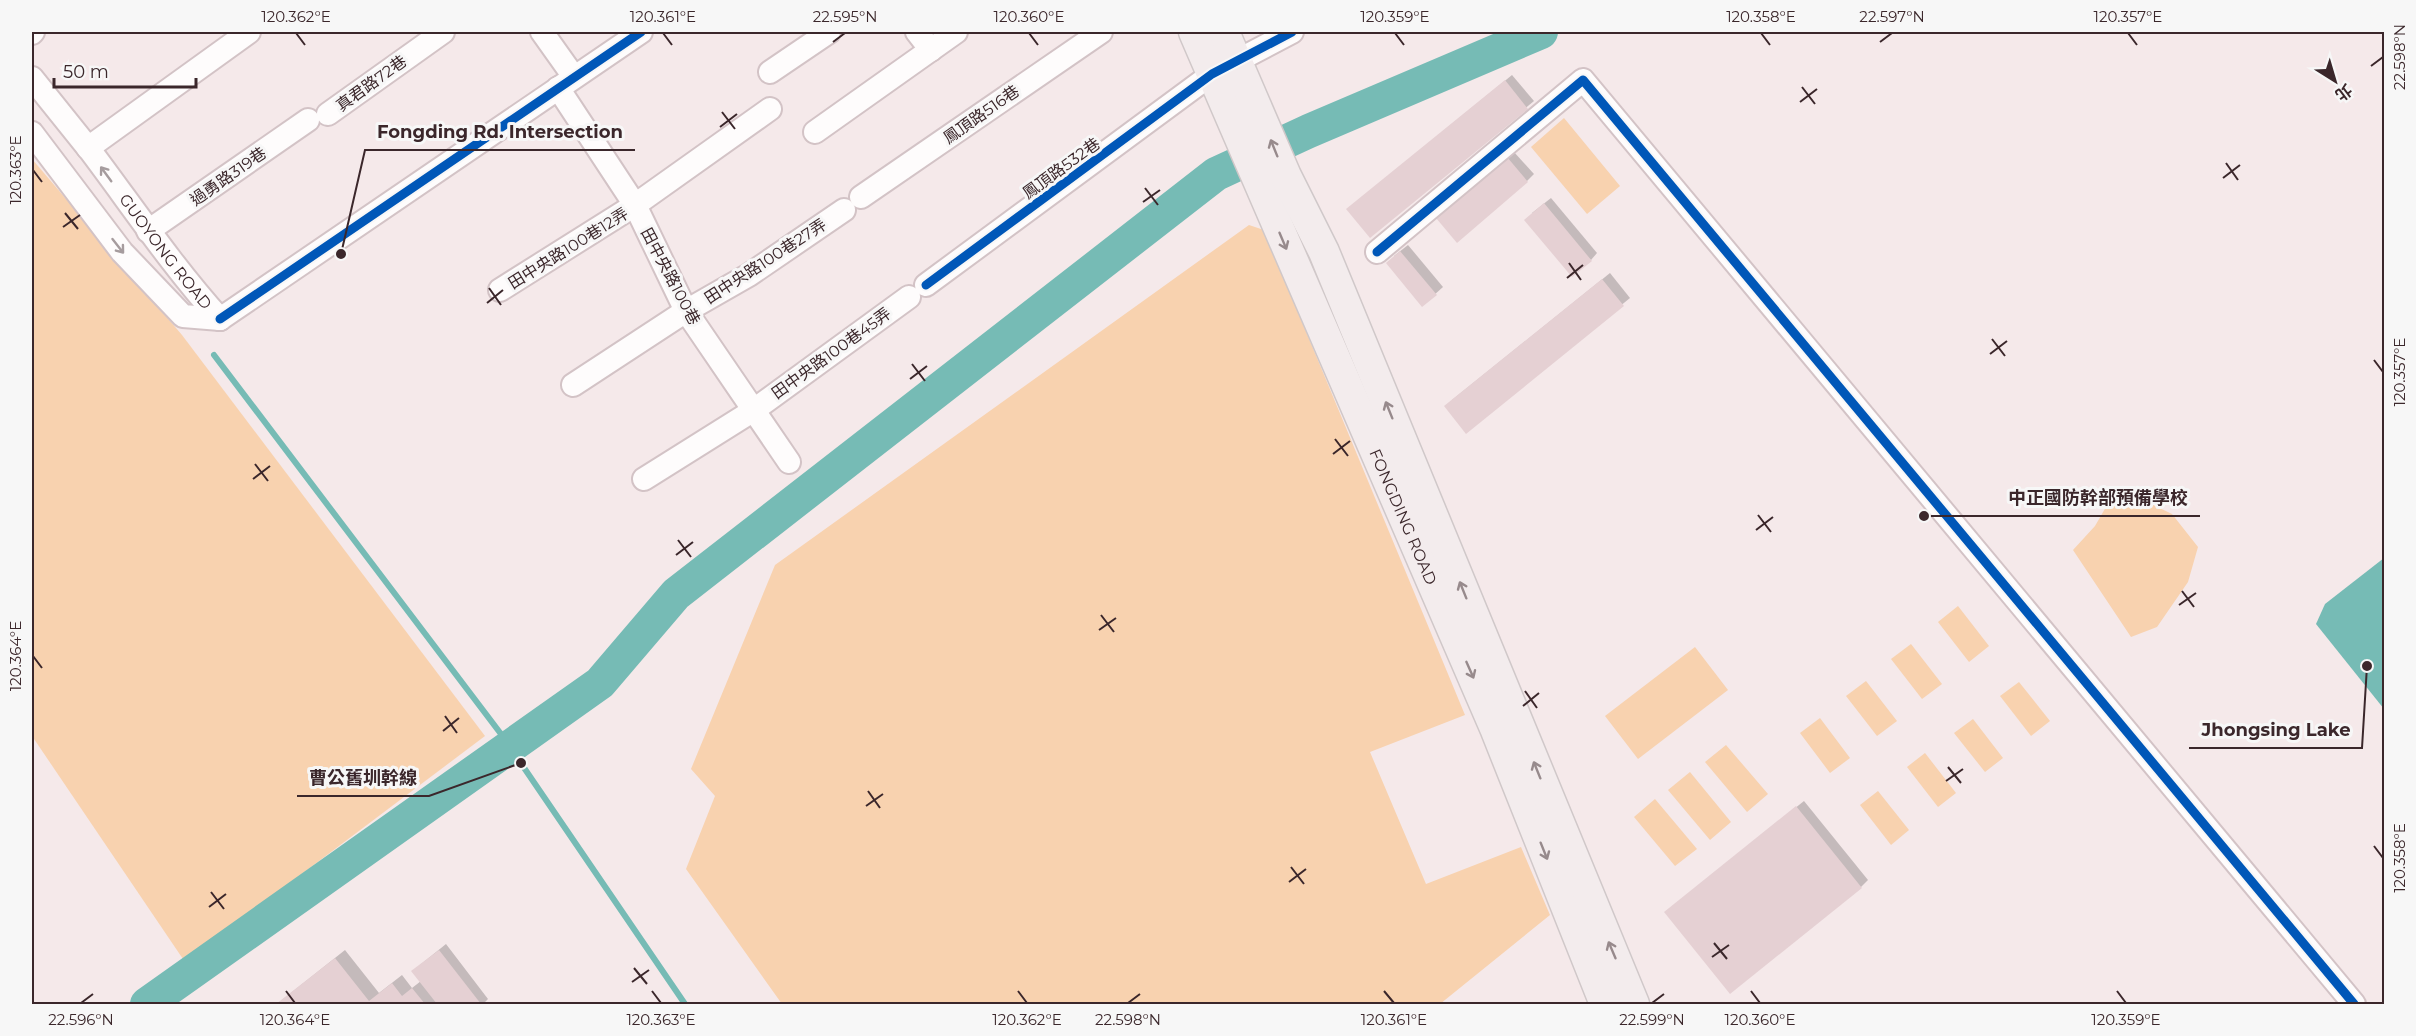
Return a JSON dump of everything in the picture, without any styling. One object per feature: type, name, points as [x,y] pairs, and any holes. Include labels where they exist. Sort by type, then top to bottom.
[{"type":"main road","name":"FONGDING ROAD","points":[[1194,32],[1225,68],[1250,125],[1605,1005]]},
{"type":"main road","name":"FONGDING ROAD","points":[[1224,32],[1225,68]]},
{"type":"main road","name":"FONGDING ROAD","points":[[1273,182],[1324,252],[1634,1005]]},
{"type":"street","points":[[88,148],[249,32]]},
{"type":"street","name":"真君路72巷","points":[[318,117],[443,32]]},
{"type":"street","name":"田中央路100巷","points":[[542,32],[566,83],[635,205],[686,311],[789,462]]},
{"type":"street","points":[[220,319],[641,32]]},
{"type":"street","points":[[770,72],[829,32]]},
{"type":"street","points":[[917,32],[931,50]]},
{"type":"street","points":[[815,132],[956,32]]},
{"type":"street","name":"鳳頂路516巷","points":[[852,203],[1101,32]]},
{"type":"street","name":"鳳頂路532巷","points":[[917,291],[1225,68],[1292,32]]},
{"type":"street","name":"GUOYONG ROAD","points":[[32,78],[88,148],[148,231],[220,319]]},
{"type":"street","points":[[1377,252],[1583,80],[2354,1005]]},
{"type":"street","name":"田中央路100巷12弄","points":[[500,290],[635,205],[770,109]]},
{"type":"street","name":"過勇路319巷","points":[[148,231],[318,117]]},
{"type":"street","name":"GUOYONG ROAD","points":[[32,133],[122,252],[183,316],[220,319]]},
{"type":"street","name":"田中央路100巷27弄","points":[[573,385],[686,311],[749,275],[852,203]]},
{"type":"street","name":"田中央路100巷45弄","points":[[644,479],[754,410],[917,291]]},
{"type":"shaded area","points":[[1564,118],[1620,186],[1587,214],[1531,147]]},
{"type":"shaded area","points":[[32,159],[182,335],[485,736],[185,962],[32,736]]},
{"type":"shaded area","points":[[1249,225],[1264,230],[1465,715],[1370,752],[1426,884],[1521,847],[1550,915],[1440,1004],[782,1004],[686,869],[715,796],[691,769],[775,565]]},
{"type":"shaded area","points":[[2137,497],[2172,514],[2198,547],[2188,582],[2157,627],[2131,637],[2073,550],[2095,526],[2106,507]]},
{"type":"shaded area","points":[[1958,606],[1989,646],[1969,662],[1938,622]]},
{"type":"shaded area","points":[[1911,644],[1942,684],[1922,699],[1891,659]]},
{"type":"shaded area","points":[[1695,647],[1728,690],[1638,759],[1605,716]]},
{"type":"shaded area","points":[[1866,681],[1897,721],[1877,736],[1846,696]]},
{"type":"shaded area","points":[[2019,682],[2050,721],[2031,736],[2000,696]]},
{"type":"shaded area","points":[[1820,718],[1850,758],[1830,773],[1800,733]]},
{"type":"shaded area","points":[[1973,719],[2003,758],[1985,772],[1954,733]]},
{"type":"shaded area","points":[[1726,745],[1768,794],[1747,812],[1705,762]]},
{"type":"shaded area","points":[[1925,753],[1956,793],[1938,807],[1907,767]]},
{"type":"shaded area","points":[[1690,772],[1731,822],[1710,840],[1668,790]]},
{"type":"shaded area","points":[[1878,791],[1909,830],[1891,845],[1860,805]]},
{"type":"shaded area","points":[[1655,799],[1697,849],[1675,866],[1634,817]]},
{"type":"water","points":[[2384,558],[2384,709],[2316,624],[2325,604]]},
{"type":"building","points":[[1505,80],[1528,109],[1370,238],[1346,209]]},
{"type":"building","points":[[1507,157],[1528,182],[1457,243],[1436,218]]},
{"type":"building","points":[[1544,203],[1592,261],[1572,277],[1524,220]]},
{"type":"building","points":[[1400,251],[1437,295],[1422,307],[1386,263]]},
{"type":"building","points":[[1602,279],[1624,306],[1466,434],[1444,406]]},
{"type":"building","points":[[1796,806],[1862,888],[1730,994],[1664,912]]},
{"type":"building","points":[[439,950],[481,1004],[437,1004],[411,971]]},
{"type":"building","points":[[335,958],[369,1001],[392,983],[402,996],[412,988],[425,1004],[276,1004]]},
{"type":"waterway","points":[[147,1004],[600,683],[676,594],[1216,174],[1309,131],[1541,32]]},
{"type":"waterway","points":[[214,355],[501,734],[685,1004]]},
{"type":"cycle path","points":[[220,319],[641,32]]},
{"type":"cycle path","points":[[926,285],[1212,74],[1292,32]]},
{"type":"cycle path","points":[[1377,252],[1583,80],[2354,1004]]},
{"type":"place","name":"Fongding Rd. Intersection","points":[[341,254]]},
{"type":"place","name":"中正國防幹部預備學校","points":[[1924,516]]},
{"type":"place","name":"Jhongsing Lake","points":[[2367,666]]},
{"type":"place","name":"曹公舊圳幹線","points":[[521,763]]}]
